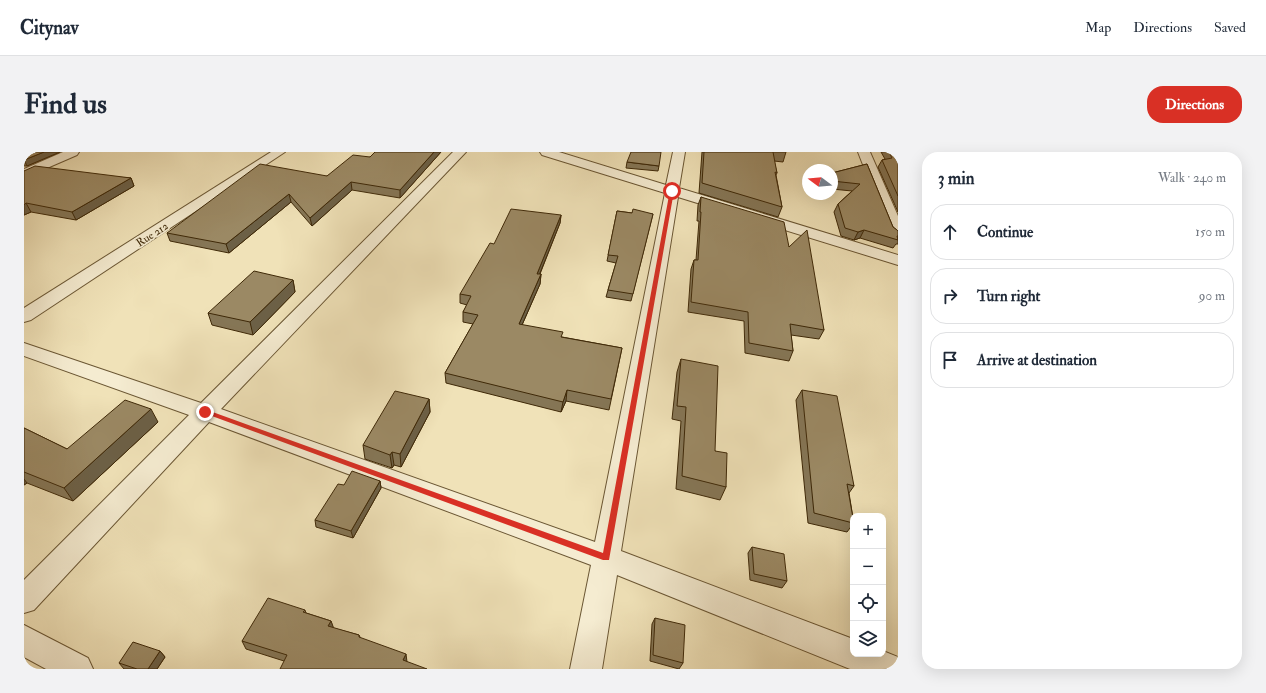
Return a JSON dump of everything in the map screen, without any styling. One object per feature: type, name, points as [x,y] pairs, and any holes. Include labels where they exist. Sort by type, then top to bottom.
[{"type":"street","points":[[24,174],[73,152]]},
{"type":"street","name":"Rue 212","points":[[24,316],[279,152]]},
{"type":"street","points":[[24,600],[205,412],[460,152]]},
{"type":"street","points":[[546,152],[898,260]]},
{"type":"street","points":[[586,669],[679,152]]},
{"type":"street","points":[[864,152],[898,234]]},
{"type":"street","points":[[24,349],[205,412],[606,558],[889,669]]},
{"type":"street","points":[[24,640],[77,669]]},
{"type":"building","points":[[24,152],[44,152],[24,160]]},
{"type":"building","points":[[375,152],[434,152],[400,190],[351,182],[310,218],[289,194],[226,244],[167,233],[260,164],[327,176],[353,155],[370,157]]},
{"type":"building","points":[[631,152],[661,152],[659,166],[627,162]]},
{"type":"building","points":[[704,152],[773,152],[777,173],[775,172],[782,207],[702,183]]},
{"type":"building","points":[[889,152],[898,152],[898,196],[882,160],[892,158]]},
{"type":"building","points":[[867,164],[893,227],[898,231],[898,240],[864,230],[858,232],[845,228],[838,204],[860,184],[838,182],[838,171]]},
{"type":"building","points":[[35,166],[131,178],[72,212],[26,203],[24,205],[24,171]]},
{"type":"building","points":[[701,197],[784,222],[789,247],[807,230],[824,330],[790,324],[793,351],[749,343],[748,312],[691,302],[694,260],[698,260]]},
{"type":"building","points":[[511,209],[561,215],[537,274],[541,274],[519,324],[563,332],[561,337],[622,348],[611,399],[567,390],[563,402],[445,373],[478,315],[463,312],[471,296],[460,294],[490,243],[494,244]]},
{"type":"building","points":[[633,209],[653,214],[633,294],[608,290],[618,256],[608,255],[617,211],[632,213]]},
{"type":"building","points":[[254,271],[293,280],[250,322],[208,313]]},
{"type":"building","points":[[681,359],[718,366],[715,451],[727,453],[726,487],[682,476],[686,407],[677,406]]},
{"type":"building","points":[[802,390],[837,396],[854,486],[847,484],[852,513],[850,513],[850,522],[814,513]]},
{"type":"building","points":[[395,391],[429,399],[400,454],[392,452],[390,455],[363,445]]},
{"type":"building","points":[[125,400],[151,409],[64,488],[24,472],[24,428],[67,449]]},
{"type":"building","points":[[352,471],[380,481],[351,531],[315,520],[338,484],[344,485]]},
{"type":"building","points":[[752,547],[784,554],[787,581],[754,574]]},
{"type":"building","points":[[268,598],[305,610],[303,612],[331,621],[328,626],[359,635],[359,637],[406,654],[403,660],[427,669],[280,669],[287,655],[242,641]]},
{"type":"building","points":[[655,618],[685,625],[683,663],[653,655]]},
{"type":"building","points":[[133,642],[160,651],[148,669],[137,669],[119,663]]},
{"type":"route","points":[[205,412],[606,558],[672,191]]}]
